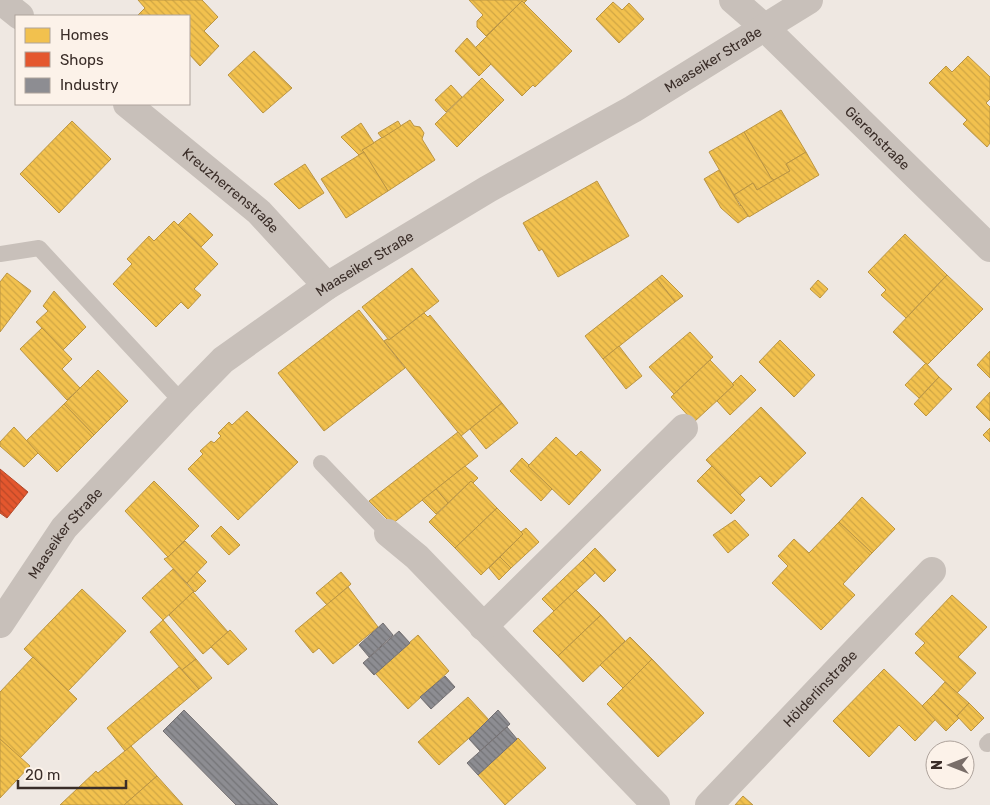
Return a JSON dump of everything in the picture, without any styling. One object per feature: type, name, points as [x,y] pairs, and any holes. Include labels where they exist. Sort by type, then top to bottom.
[{"type":"street","name":"Gierenstraße","points":[[733,0],[764,27],[990,248]]},
{"type":"street","name":"Maaseiker Straße","points":[[0,624],[64,528],[224,360],[327,286],[488,189],[633,109],[809,0]]},
{"type":"street","name":"Kreuzherrenstraße","points":[[128,105],[259,212],[327,286]]},
{"type":"street","points":[[483,627],[684,428]]},
{"type":"street","points":[[388,533],[417,557],[656,805]]},
{"type":"street","name":"Hölderlinstraße","points":[[709,805],[932,571]]},
{"type":"lane","points":[[0,254],[39,248],[182,402]]},
{"type":"lane","points":[[321,463],[388,533]]},
{"type":"building: Homes","points":[[138,0],[202,0],[218,17],[204,31],[219,46],[200,66],[190,55],[190,15],[138,15],[145,8]]},
{"type":"building: Homes","points":[[469,0],[527,0],[524,3],[522,1],[486,36],[477,27],[477,21],[483,15]]},
{"type":"building: Homes","points":[[522,1],[572,51],[535,87],[533,85],[522,96],[475,48]]},
{"type":"building: Homes","points":[[613,2],[622,10],[629,3],[644,19],[619,43],[596,19]]},
{"type":"building: Homes","points":[[467,38],[491,64],[479,76],[455,51]]},
{"type":"building: Homes","points":[[254,51],[292,88],[263,113],[228,75]]},
{"type":"building: Homes","points":[[968,56],[990,77],[990,99],[986,103],[990,107],[990,143],[987,147],[963,124],[967,120],[929,83],[946,66],[952,72]]},
{"type":"building: Homes","points":[[482,78],[504,100],[457,147],[435,124]]},
{"type":"building: Homes","points":[[451,85],[462,97],[446,112],[435,100]]},
{"type":"building: Homes","points":[[781,110],[806,152],[786,164],[790,171],[774,180],[744,132]]},
{"type":"building: Homes","points":[[410,120],[414,126],[420,127],[424,133],[422,139],[435,160],[388,191],[362,150]]},
{"type":"building: Homes","points":[[72,121],[111,159],[59,213],[20,174]]},
{"type":"building: Homes","points":[[398,121],[401,126],[382,138],[378,133]]},
{"type":"building: Homes","points":[[361,123],[374,143],[362,150],[364,152],[359,155],[341,137]]},
{"type":"building: Homes","points":[[744,132],[774,180],[757,190],[753,183],[734,195],[709,152]]},
{"type":"building: Homes","points":[[364,152],[388,191],[346,218],[321,179]]},
{"type":"building: Homes","points":[[806,152],[819,175],[749,217],[734,195],[753,183],[757,190],[790,171],[786,164]]},
{"type":"building: Homes","points":[[305,164],[324,193],[299,209],[274,184]]},
{"type":"building: Homes","points":[[719,170],[748,216],[738,223],[721,208],[704,179]]},
{"type":"building: Homes","points":[[597,181],[629,236],[558,277],[542,249],[539,251],[523,223]]},
{"type":"building: Homes","points":[[190,213],[213,235],[201,247],[178,225]]},
{"type":"building: Homes","points":[[174,221],[218,264],[194,289],[201,295],[188,309],[181,302],[156,327],[113,284],[132,264],[127,259],[149,236],[154,241]]},
{"type":"building: Homes","points":[[905,234],[947,275],[906,318],[881,295],[886,290],[868,272]]},
{"type":"building: Homes","points":[[412,268],[439,301],[389,340],[362,307]]},
{"type":"building: Homes","points":[[7,273],[31,291],[0,332],[0,282]]},
{"type":"building: Homes","points":[[662,275],[683,296],[675,302],[657,279]]},
{"type":"building: Homes","points":[[947,275],[983,309],[927,365],[893,332]]},
{"type":"building: Homes","points":[[657,279],[675,302],[603,359],[585,336]]},
{"type":"building: Homes","points":[[818,280],[828,289],[820,298],[810,289]]},
{"type":"building: Homes","points":[[54,291],[86,327],[63,350],[36,322],[48,311],[43,306]]},
{"type":"building: Homes","points":[[359,310],[405,368],[324,431],[278,373]]},
{"type":"building: Homes","points":[[424,313],[428,317],[430,315],[502,403],[461,436],[384,341],[389,340]]},
{"type":"building: Homes","points":[[42,328],[72,359],[62,369],[80,388],[67,400],[20,349]]},
{"type":"building: Homes","points":[[690,332],[713,357],[674,394],[649,367]]},
{"type":"building: Homes","points":[[780,340],[815,375],[794,397],[759,362]]},
{"type":"building: Homes","points":[[619,346],[642,376],[626,389],[603,359]]},
{"type":"building: Homes","points":[[990,351],[990,378],[977,365]]},
{"type":"building: Homes","points":[[710,360],[734,385],[694,422],[671,397]]},
{"type":"building: Homes","points":[[926,363],[939,377],[919,398],[905,385]]},
{"type":"building: Homes","points":[[98,370],[128,401],[94,435],[64,404]]},
{"type":"building: Homes","points":[[741,375],[756,390],[730,415],[717,401],[734,385],[732,384]]},
{"type":"building: Homes","points":[[939,377],[952,389],[926,416],[914,404]]},
{"type":"building: Homes","points":[[990,392],[990,421],[976,407]]},
{"type":"building: Homes","points":[[502,403],[518,423],[486,449],[470,429]]},
{"type":"building: Homes","points":[[64,404],[94,435],[57,472],[26,441]]},
{"type":"building: Homes","points":[[761,407],[806,453],[771,487],[760,476],[740,495],[706,460]]},
{"type":"building: Homes","points":[[247,411],[298,462],[238,520],[188,469],[203,454],[200,451],[211,441],[214,443],[221,436],[218,433],[229,422],[232,425]]},
{"type":"building: Homes","points":[[14,427],[38,453],[24,467],[0,446],[0,442]]},
{"type":"building: Homes","points":[[990,428],[990,442],[983,435]]},
{"type":"building: Homes","points":[[458,432],[478,456],[392,524],[369,501]]},
{"type":"building: Homes","points":[[556,437],[576,456],[581,451],[601,470],[569,505],[528,466]]},
{"type":"building: Homes","points":[[522,458],[552,489],[541,501],[510,471]]},
{"type":"building: Homes","points":[[465,466],[478,478],[473,483],[471,481],[448,503],[436,489]]},
{"type":"building: Homes","points":[[712,466],[745,500],[731,514],[697,481]]},
{"type":"building: Homes","points":[[154,481],[199,526],[168,557],[125,511]]},
{"type":"building: Homes","points":[[471,481],[497,508],[455,548],[429,522]]},
{"type":"building: Homes","points":[[436,489],[448,503],[436,514],[422,500]]},
{"type":"building: Homes","points":[[862,497],[895,529],[872,553],[839,522]]},
{"type":"building: Homes","points":[[497,508],[523,534],[481,575],[455,548]]},
{"type":"building: Homes","points":[[735,520],[749,535],[728,553],[713,535]]},
{"type":"building: Homes","points":[[839,522],[872,553],[843,584],[855,595],[821,630],[772,583],[788,566],[778,556],[794,539],[809,553]]},
{"type":"building: Homes","points":[[221,526],[240,545],[229,555],[211,536]]},
{"type":"building: Homes","points":[[526,528],[539,542],[511,568],[500,557],[523,534],[521,532]]},
{"type":"building: Homes","points":[[185,541],[207,562],[187,583],[164,559]]},
{"type":"building: Homes","points":[[595,548],[616,570],[604,582],[583,560]]},
{"type":"building: Homes","points":[[500,557],[511,568],[499,580],[489,568]]},
{"type":"building: Homes","points":[[583,560],[595,573],[554,611],[542,599]]},
{"type":"building: Homes","points":[[173,569],[194,592],[163,620],[142,598]]},
{"type":"building: Homes","points":[[197,572],[206,581],[195,592],[187,583]]},
{"type":"building: Homes","points":[[341,572],[351,584],[327,605],[316,593]]},
{"type":"building: Homes","points":[[348,587],[378,627],[333,664],[319,648],[313,653],[295,631]]},
{"type":"building: Homes","points":[[82,589],[126,631],[68,691],[24,649]]},
{"type":"building: Homes","points":[[576,590],[601,615],[558,656],[533,631]]},
{"type":"building: Homes","points":[[193,592],[228,632],[203,654],[169,615]]},
{"type":"building: Homes","points":[[952,595],[987,627],[958,657],[976,673],[957,693],[915,653],[925,643],[915,634]]},
{"type":"building: Homes","points":[[601,615],[625,641],[583,682],[558,656]]},
{"type":"building: Homes","points":[[163,620],[196,659],[182,670],[150,632]]},
{"type":"building: Homes","points":[[230,630],[247,649],[228,665],[211,647]]},
{"type":"building: Homes","points":[[418,635],[449,671],[408,709],[375,673]]},
{"type":"building: Homes","points":[[630,637],[652,659],[623,688],[600,665]]},
{"type":"building: Homes","points":[[33,657],[77,699],[20,758],[0,739],[0,692]]},
{"type":"building: Homes","points":[[196,659],[212,678],[199,689],[182,670]]},
{"type":"building: Homes","points":[[652,659],[704,713],[658,757],[607,704]]},
{"type":"building: Homes","points":[[179,667],[199,689],[125,751],[107,728]]},
{"type":"building: Homes","points":[[884,669],[936,719],[915,741],[899,725],[869,757],[833,721]]},
{"type":"building: Homes","points":[[945,682],[969,703],[957,716],[934,694]]},
{"type":"building: Homes","points":[[934,694],[959,718],[946,731],[922,706]]},
{"type":"building: Homes","points":[[468,697],[489,720],[439,765],[418,742]]},
{"type":"building: Homes","points":[[969,703],[984,718],[971,731],[957,716]]},
{"type":"building: Homes","points":[[518,738],[546,768],[505,805],[478,775]]},
{"type":"building: Homes","points":[[0,739],[30,766],[0,798]]},
{"type":"building: Homes","points":[[131,746],[157,776],[124,805],[60,805],[96,771],[98,773]]},
{"type":"building: Homes","points":[[157,776],[183,805],[124,805]]},
{"type":"building: Homes","points":[[743,796],[753,805],[735,805]]},
{"type":"building: Shops","points":[[0,469],[28,492],[7,518],[0,513]]},
{"type":"building: Industry","points":[[383,623],[393,635],[369,657],[359,645]]},
{"type":"building: Industry","points":[[399,631],[410,643],[374,675],[363,663]]},
{"type":"building: Industry","points":[[445,676],[455,687],[431,709],[420,697]]},
{"type":"building: Industry","points":[[184,710],[278,805],[236,805],[163,731]]},
{"type":"building: Industry","points":[[498,710],[510,724],[480,751],[469,739]]},
{"type":"building: Industry","points":[[507,727],[517,739],[478,775],[467,763]]}]
